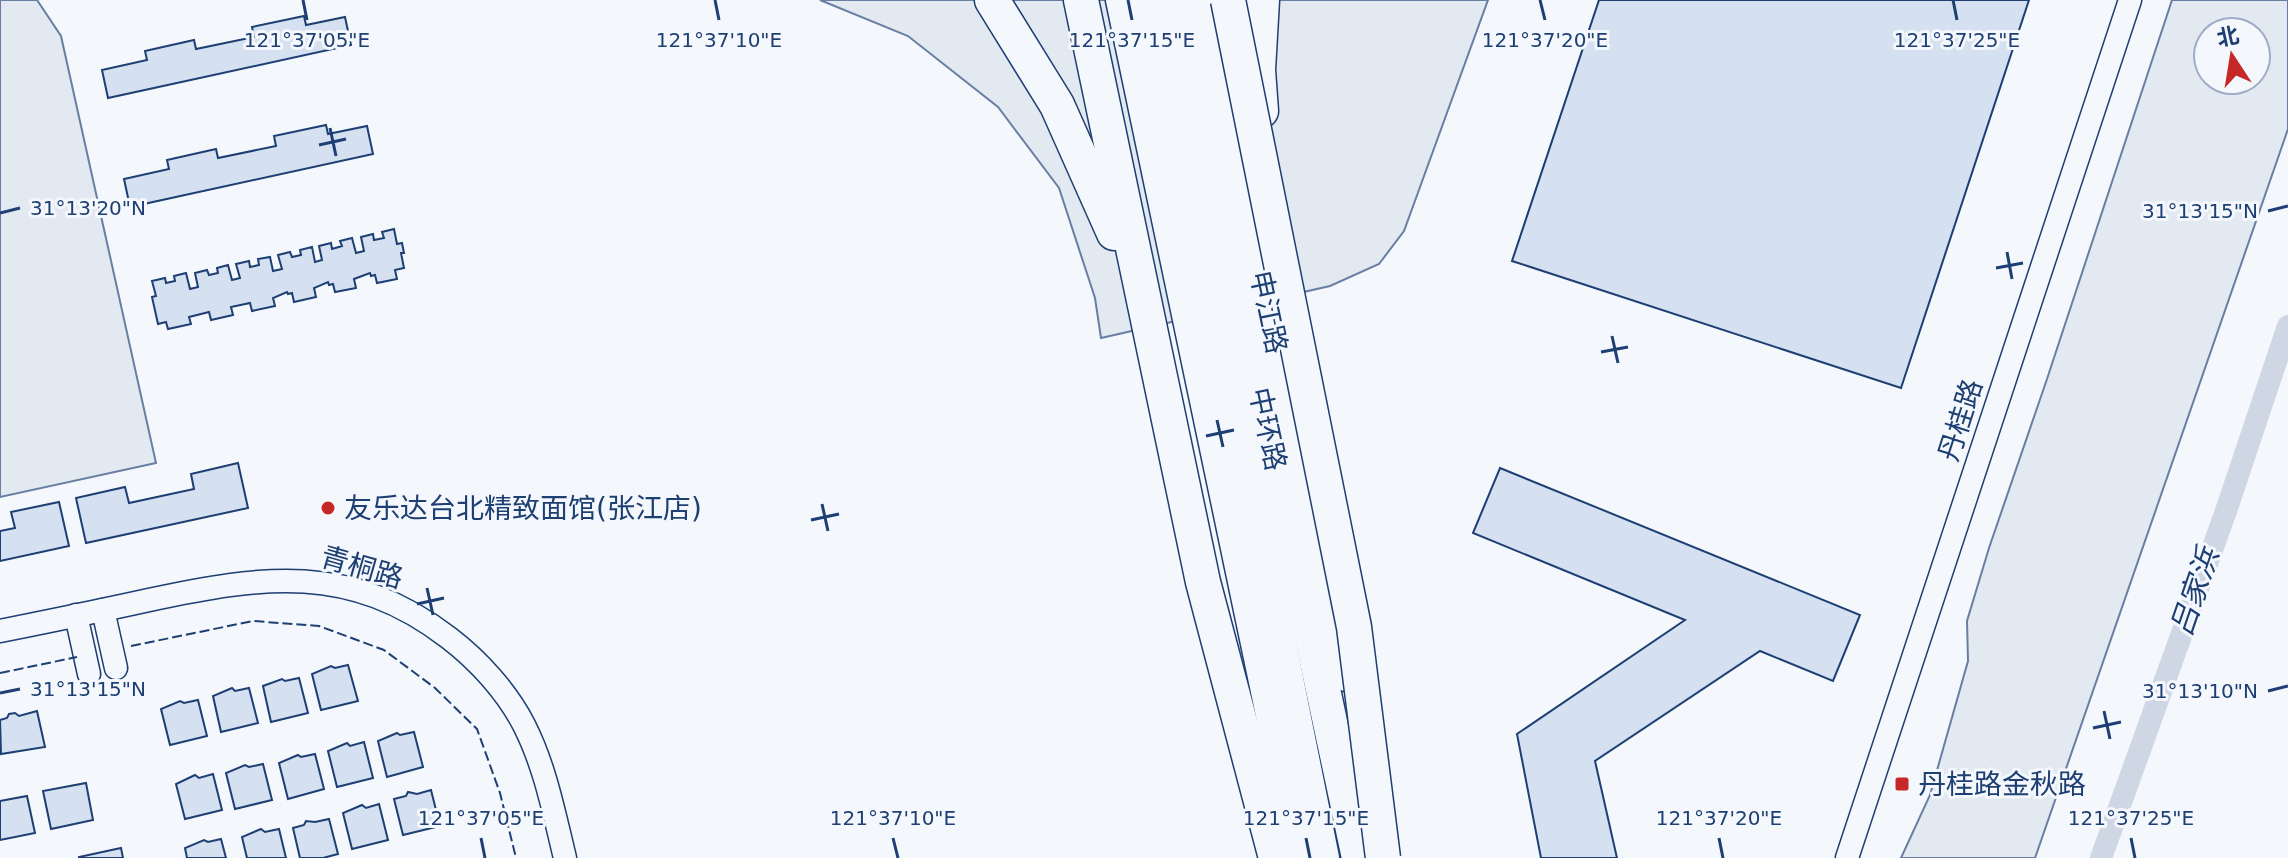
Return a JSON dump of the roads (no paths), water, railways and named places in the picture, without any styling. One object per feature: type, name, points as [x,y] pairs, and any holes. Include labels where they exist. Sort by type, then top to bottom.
[{"type":"highway","points":[[976,0],[1025,50]]},
{"type":"highway","points":[[992,0],[1057,105],[1116,239],[1148,327]]},
{"type":"highway","points":[[1081,0],[1203,582],[1276,858]]},
{"type":"highway","name":"中环路","points":[[1150,0],[1322,858]]},
{"type":"highway","name":"中环路","points":[[1176,0],[1359,858]]},
{"type":"highway","points":[[1262,0],[1258,70],[1265,175]]},
{"type":"highway","points":[[1214,7],[1265,175],[1354,627],[1384,858]]},
{"type":"main road","points":[[1099,0],[1123,43],[1143,108]]},
{"type":"main road","points":[[1120,0],[1300,858]]},
{"type":"main road","name":"申江路","points":[[1214,7],[1384,858]]},
{"type":"street","name":"丹桂路","points":[[1847,858],[2130,0]]},
{"type":"street","name":"丹桂路","points":[[1859,858],[2141,0]]},
{"type":"street","name":"青桐路","points":[[0,631],[202,589],[264,580],[325,584],[361,592],[395,605],[432,625],[459,646],[504,694],[536,751],[565,858]]},
{"type":"street","points":[[103,610],[116,668]]},
{"type":"street","points":[[76,615],[89,674]]},
{"type":"waterway","name":"吕家浜","points":[[2101,858],[2226,511],[2288,326]]},
{"type":"place","name":"友乐达台北精致面馆(张江店)","points":[[328,508]]},
{"type":"place","name":"丹桂路金秋路","points":[[1902,784]]}]
